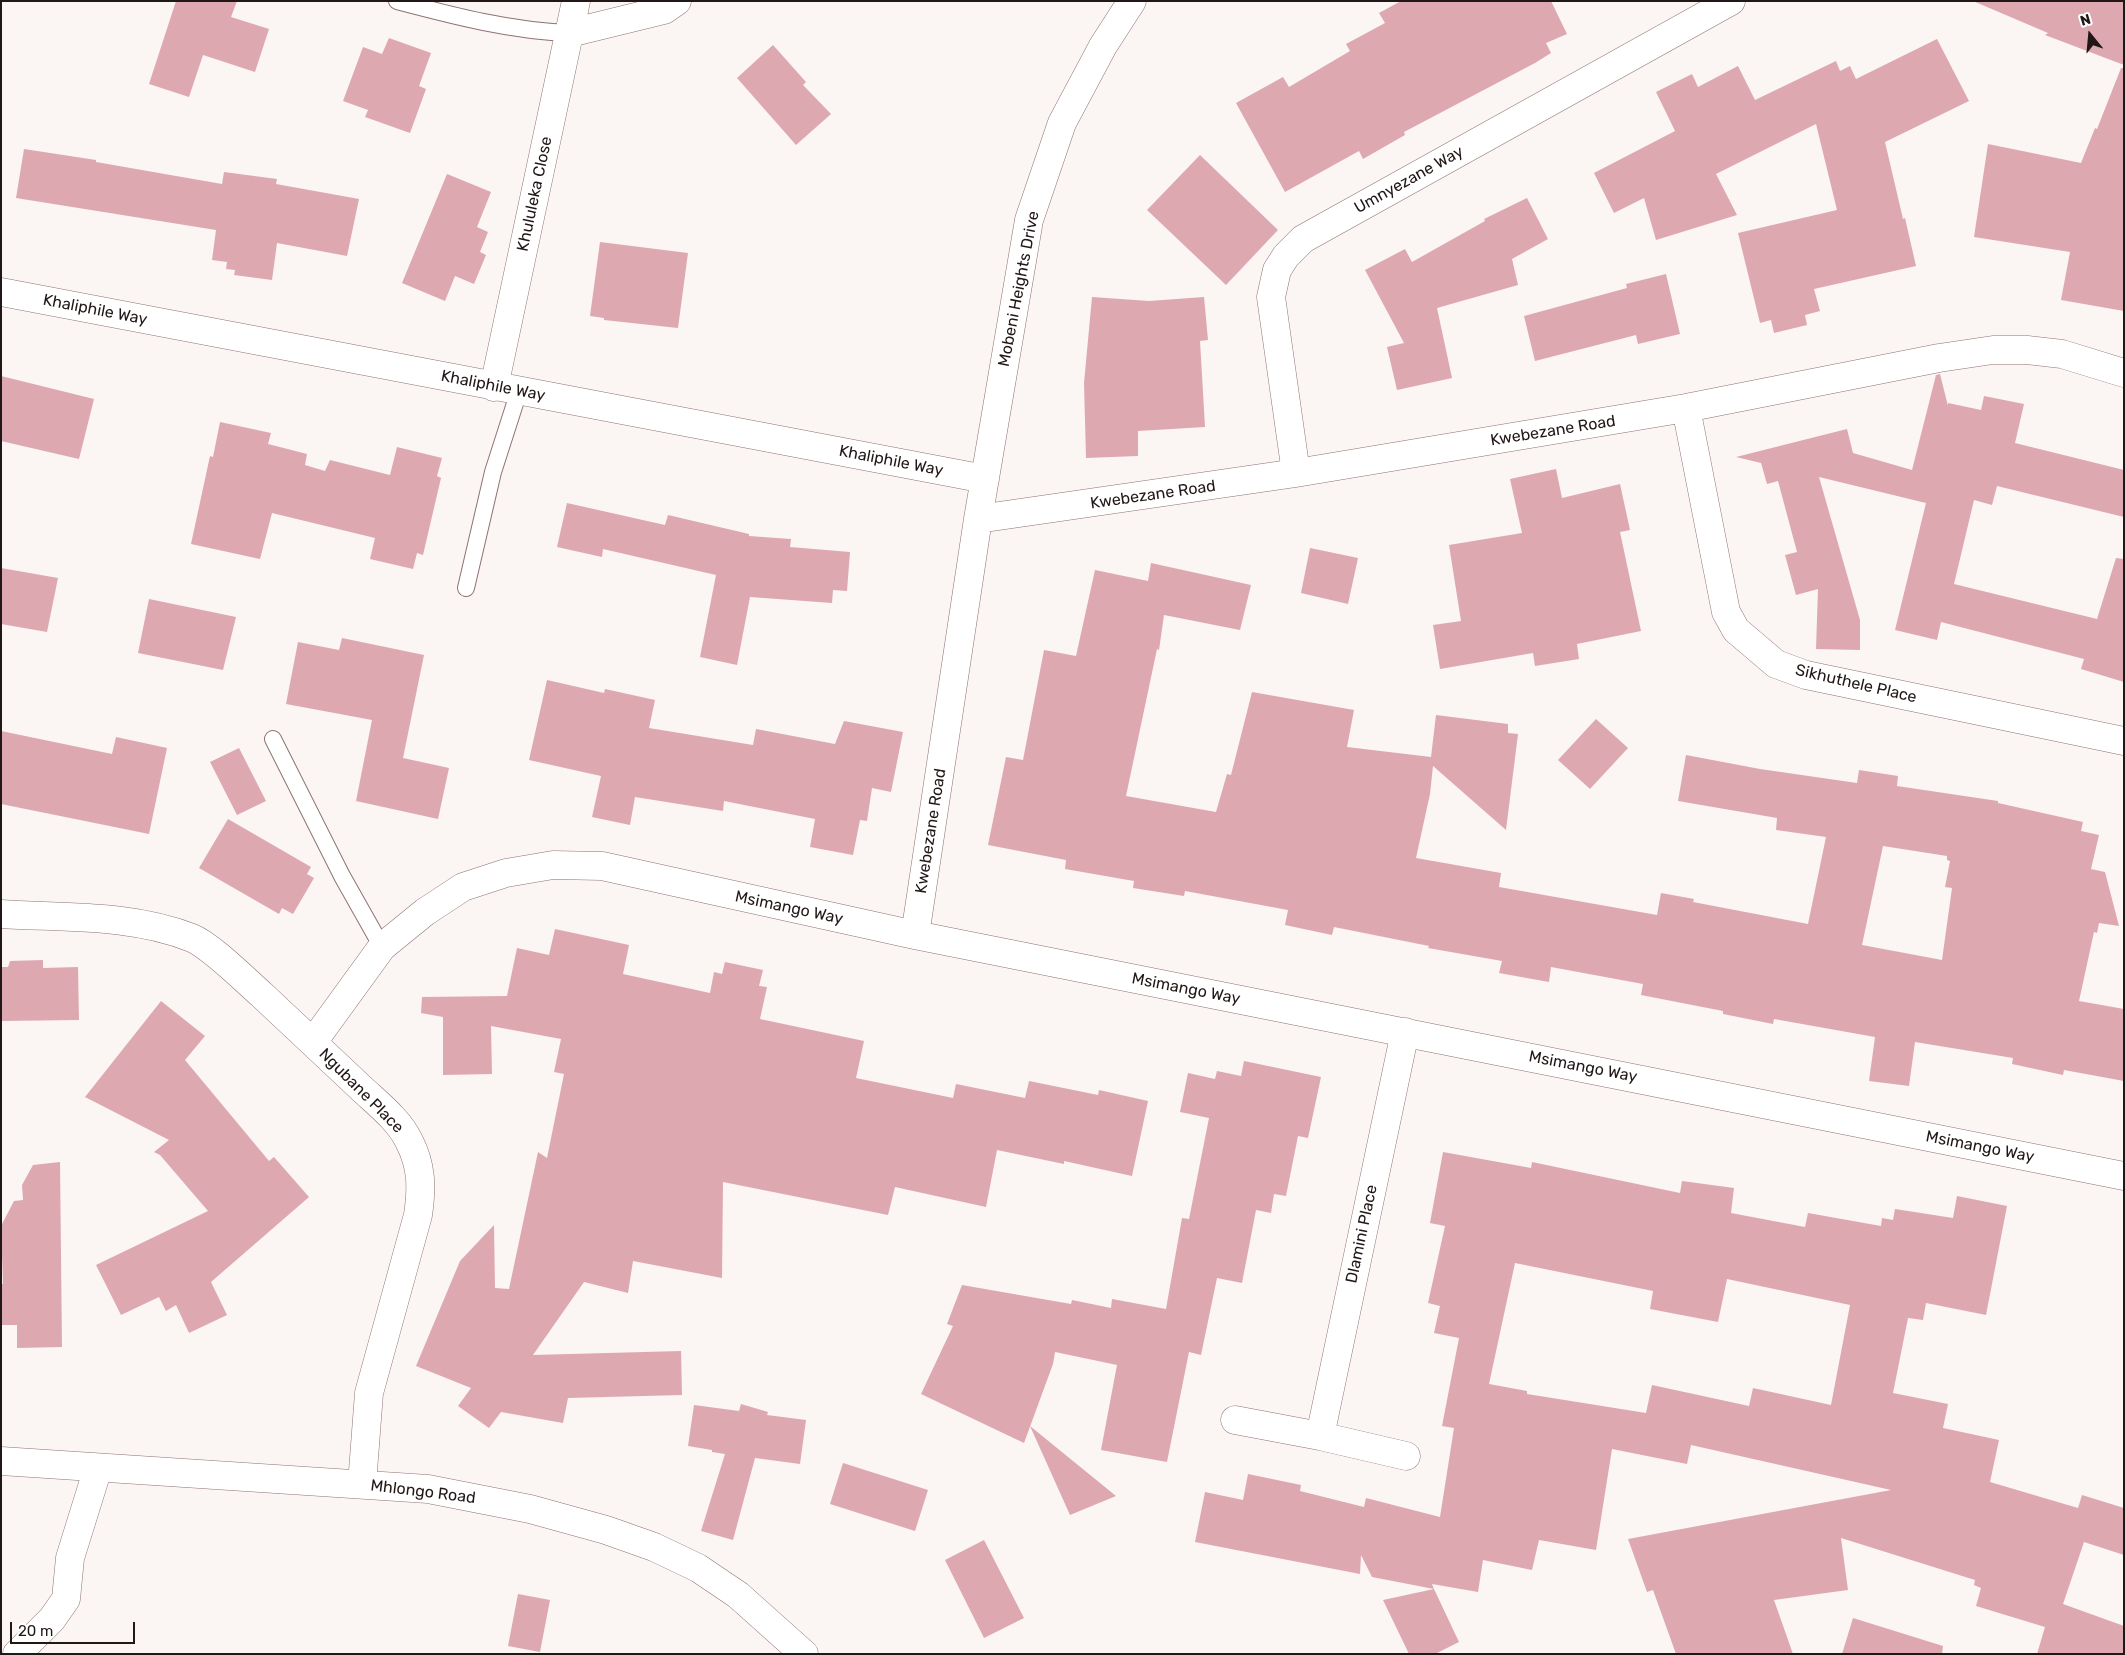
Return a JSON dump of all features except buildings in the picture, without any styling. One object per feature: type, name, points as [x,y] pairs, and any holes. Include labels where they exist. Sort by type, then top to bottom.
[{"type":"street","name":"Khululeka Close","points":[[507,389],[576,1]]},
{"type":"street","points":[[570,33],[664,10],[677,1]]},
{"type":"street","name":"Mobeni Heights Drive","points":[[984,479],[1030,220],[1062,123],[1103,46],[1132,1]]},
{"type":"street","name":"Umnyezane Way","points":[[1296,474],[1271,298],[1277,270],[1286,256],[1303,239],[1731,1]]},
{"type":"street","name":"Khaliphile Way","points":[[1,292],[984,479]]},
{"type":"street","name":"Kwebezane Road","points":[[978,519],[1296,474],[1686,408],[1939,358],[1993,350],[2027,350],[2062,354],[2124,373]]},
{"type":"street","name":"Sikhuthele Place","points":[[1686,408],[1726,612],[1736,630],[1776,664],[1806,675],[2124,741]]},
{"type":"street","name":"Kwebezane Road","points":[[915,936],[984,479]]},
{"type":"street","name":"Msimango Way","points":[[313,1042],[382,948],[425,912],[463,887],[506,873],[553,865],[602,866],[915,936],[2124,1176]]},
{"type":"street","name":"Ngubane Place","points":[[1,914],[133,922],[166,929],[194,939],[225,962],[313,1042],[390,1116],[409,1140],[418,1163],[422,1188],[418,1215],[369,1393],[362,1484]]},
{"type":"street","name":"Dlamini Place","points":[[1320,1436],[1405,1032]]},
{"type":"street","points":[[1235,1420],[1320,1436],[1406,1456]]},
{"type":"street","name":"Mhlongo Road","points":[[1,1460],[428,1489],[530,1509],[606,1530],[654,1547],[698,1568],[738,1595],[804,1654]]},
{"type":"street","points":[[17,1654],[52,1619],[66,1599],[70,1558],[98,1468]]},
{"type":"lane","points":[[397,1],[459,17],[539,32],[570,33]]},
{"type":"lane","points":[[466,588],[493,472],[507,389]]},
{"type":"lane","points":[[273,739],[342,876],[382,948]]}]
